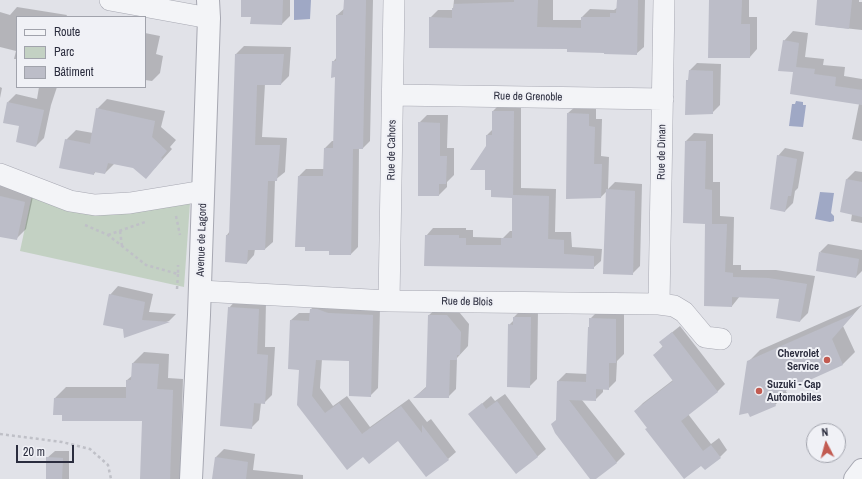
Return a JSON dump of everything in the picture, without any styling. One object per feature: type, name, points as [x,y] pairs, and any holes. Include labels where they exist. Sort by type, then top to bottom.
[{"type":"street","points":[[110,0],[209,9]]},
{"type":"street","name":"Rue de Cahors","points":[[389,301],[394,0]]},
{"type":"street","name":"Rue de Dinan","points":[[659,304],[664,0]]},
{"type":"street","name":"Avenue de Lagord","points":[[191,479],[204,191],[209,9]]},
{"type":"street","name":"Rue de Grenoble","points":[[393,95],[663,99]]},
{"type":"street","points":[[0,174],[81,204],[95,205],[130,203],[204,191]]},
{"type":"street","name":"Rue de Blois","points":[[200,291],[389,301],[659,304],[674,306],[684,312],[705,337],[721,339]]},
{"type":"street","points":[[855,479],[862,470]]},
{"type":"path","points":[[172,197],[180,238]]},
{"type":"path","points":[[108,235],[148,222]]},
{"type":"path","points":[[79,223],[108,235],[146,265],[178,274],[179,260]]},
{"type":"path","points":[[120,231],[122,246]]},
{"type":"path","points":[[0,434],[62,442],[90,449],[108,465],[111,479]]},
{"type":"green space","points":[[32,195],[190,203],[184,287],[20,251]]},
{"type":"water","points":[[294,0],[311,0],[310,19],[294,20]]},
{"type":"water","points":[[796,101],[803,102],[803,105],[806,105],[803,127],[789,126],[792,104],[795,104]]},
{"type":"water","points":[[820,192],[834,193],[831,213],[834,216],[834,221],[830,222],[815,219]]},
{"type":"building","points":[[241,0],[283,0],[282,25],[250,24],[251,17],[241,17]]},
{"type":"building","points":[[344,0],[366,0],[363,149],[353,149],[351,255],[329,255],[329,251],[305,251],[305,247],[295,247],[298,176],[323,176],[324,148],[333,148],[335,77],[331,78],[332,61],[336,61],[336,15],[343,15]]},
{"type":"building","points":[[514,0],[538,0],[537,27],[581,28],[581,17],[610,17],[610,13],[616,13],[617,0],[638,0],[637,55],[567,52],[567,49],[429,48],[429,17],[452,18],[452,8],[454,8],[454,4],[514,2]]},
{"type":"building","points":[[709,0],[742,0],[741,24],[750,24],[750,58],[708,58]]},
{"type":"building","points":[[817,0],[852,0],[849,29],[815,25]]},
{"type":"building","points":[[783,40],[799,43],[796,67],[815,69],[814,74],[836,77],[835,86],[862,90],[862,105],[790,94],[793,72],[778,71]]},
{"type":"building","points":[[235,54],[284,54],[281,85],[257,85],[255,145],[280,145],[277,181],[268,181],[265,250],[248,250],[247,264],[225,262],[226,235],[229,235]]},
{"type":"building","points":[[689,70],[713,71],[713,114],[685,115],[686,80],[688,80]]},
{"type":"building","points":[[7,102],[44,110],[36,147],[16,142],[19,126],[3,123]]},
{"type":"building","points":[[96,108],[155,121],[152,137],[167,151],[161,158],[163,159],[146,179],[133,168],[108,163],[105,174],[94,172],[94,175],[59,168],[65,139],[90,144]]},
{"type":"building","points":[[492,111],[514,111],[513,195],[549,196],[548,239],[564,240],[564,254],[594,256],[594,269],[424,266],[425,235],[459,235],[459,238],[466,238],[466,245],[501,245],[501,238],[512,238],[512,198],[491,197],[491,190],[485,190],[485,170],[470,170],[486,146],[486,135],[492,135]]},
{"type":"building","points":[[567,113],[589,114],[589,126],[595,127],[594,164],[602,164],[601,198],[566,199]]},
{"type":"building","points":[[418,122],[440,123],[440,156],[447,156],[446,184],[439,184],[439,196],[418,196]]},
{"type":"building","points":[[685,141],[706,141],[705,189],[712,190],[712,224],[727,224],[725,272],[733,273],[733,277],[768,278],[807,284],[800,322],[776,318],[779,299],[732,297],[732,307],[704,306],[705,224],[683,223]]},
{"type":"building","points":[[777,155],[797,159],[791,196],[788,196],[785,212],[770,209]]},
{"type":"building","points":[[846,179],[862,182],[862,217],[840,212]]},
{"type":"building","points":[[606,189],[635,191],[633,275],[603,274]]},
{"type":"building","points":[[0,196],[25,202],[17,240],[0,237]]},
{"type":"building","points":[[819,252],[859,259],[856,278],[816,271]]},
{"type":"building","points":[[109,294],[145,302],[142,320],[170,322],[124,338],[123,329],[103,325]]},
{"type":"building","points":[[228,307],[259,309],[257,354],[268,355],[265,404],[254,403],[252,429],[220,426]]},
{"type":"building","points":[[310,309],[317,309],[328,313],[373,315],[371,397],[349,396],[349,361],[316,360],[312,396],[325,413],[339,403],[362,434],[401,406],[422,433],[422,425],[449,460],[426,477],[398,441],[369,464],[363,457],[347,470],[297,405],[299,370],[288,369],[290,320],[309,321]]},
{"type":"building","points":[[854,314],[832,339],[843,365],[772,397],[776,406],[750,417],[748,413],[739,415],[747,361]]},
{"type":"building","points":[[428,315],[447,315],[461,332],[460,355],[457,355],[457,360],[450,360],[449,398],[413,398],[426,388]]},
{"type":"building","points":[[513,317],[531,317],[530,388],[507,387],[508,324],[513,325]]},
{"type":"building","points":[[589,318],[616,319],[616,363],[609,363],[609,390],[596,389],[596,401],[569,400],[617,463],[596,479],[590,479],[555,433],[551,424],[556,420],[557,381],[586,382]]},
{"type":"building","points":[[672,332],[718,392],[681,421],[703,451],[711,445],[721,458],[705,470],[701,466],[684,479],[645,429],[647,428],[634,411],[673,381],[653,355],[663,347],[659,342]]},
{"type":"building","points":[[132,363],[159,364],[157,389],[173,390],[170,479],[140,479],[142,421],[62,421],[62,415],[53,415],[54,398],[126,398],[126,380],[131,380]]},
{"type":"building","points":[[497,401],[538,457],[516,474],[468,414],[482,403],[486,409]]},
{"type":"building","points":[[46,457],[63,458],[62,479],[46,479]]},
{"type":"building","points":[[215,457],[248,462],[246,479],[212,479]]},
{"type":"place","name":"Chevrolet Service","points":[[827,360]]},
{"type":"place","name":"Suzuki - Cap Automobiles","points":[[759,391]]}]
